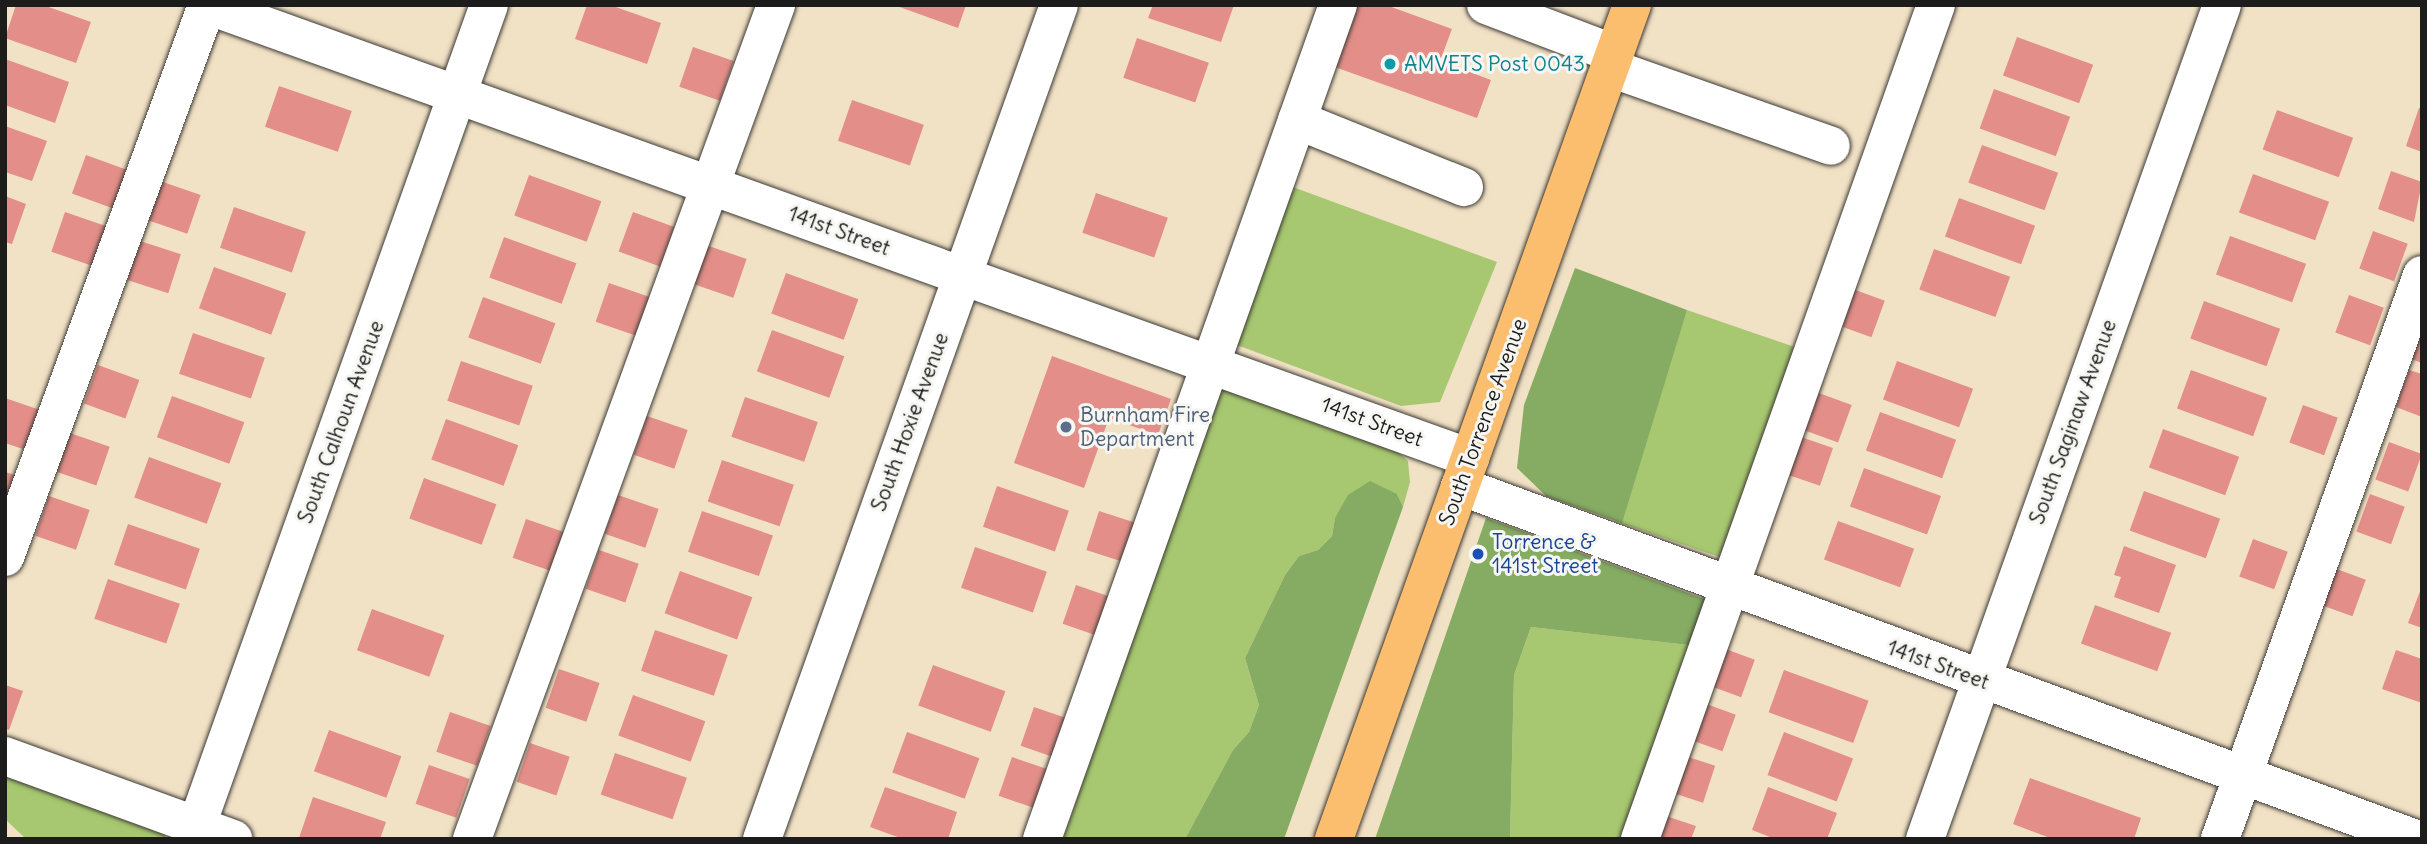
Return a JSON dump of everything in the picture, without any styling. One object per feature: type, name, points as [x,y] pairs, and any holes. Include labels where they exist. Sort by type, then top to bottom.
[{"type":"main road","name":"South Torrence Avenue","points":[[1334,839],[1632,5]]},
{"type":"street","name":"141st Street","points":[[207,5],[1211,364],[1731,587],[1980,681],[2416,839]]},
{"type":"street","points":[[5,557],[207,5]]},
{"type":"street","name":"South Calhoun Avenue","points":[[195,832],[489,5]]},
{"type":"street","points":[[472,839],[776,5]]},
{"type":"street","name":"South Hoxie Avenue","points":[[762,839],[1059,5]]},
{"type":"street","points":[[1042,839],[1338,5]]},
{"type":"street","points":[[1486,5],[1612,61],[1831,146]]},
{"type":"street","points":[[1640,839],[1936,5]]},
{"type":"street","name":"South Saginaw Avenue","points":[[1925,839],[2222,5]]},
{"type":"street","points":[[1297,120],[1464,187]]},
{"type":"street","points":[[2220,839],[2422,275]]},
{"type":"street","points":[[5,756],[195,832],[233,839]]},
{"type":"green space","points":[[1290,186],[1497,262],[1440,402],[1401,406],[1234,344]]},
{"type":"green space","points":[[1575,268],[1687,310],[1622,523],[1546,496],[1517,468],[1524,405]]},
{"type":"green space","points":[[1687,310],[1803,350],[1731,561],[1614,521]]},
{"type":"green space","points":[[1220,386],[1393,448],[1408,461],[1410,482],[1403,507],[1397,494],[1335,518],[1332,536],[1318,550],[1299,556],[1285,575],[1245,658],[1259,705],[1249,732],[1233,750],[1185,839],[1063,839]]},
{"type":"green space","points":[[1370,481],[1397,494],[1403,507],[1284,839],[1185,839],[1233,750],[1249,732],[1259,705],[1245,658],[1285,575],[1299,556],[1318,550],[1332,536],[1335,518],[1348,495]]},
{"type":"green space","points":[[1486,518],[1712,602],[1697,646],[1531,627],[1514,675],[1510,839],[1375,839]]},
{"type":"green space","points":[[1531,627],[1697,646],[1627,839],[1510,839],[1514,675]]},
{"type":"green space","points":[[5,772],[168,826],[164,839],[26,839],[5,819]]},
{"type":"building","points":[[16,5],[43,5],[91,22],[76,63],[5,38]]},
{"type":"building","points":[[587,5],[610,5],[661,23],[647,64],[575,39]]},
{"type":"building","points":[[894,5],[966,5],[958,28]]},
{"type":"building","points":[[1153,5],[1234,5],[1221,42],[1148,18]]},
{"type":"building","name":"AMVETS Post 0043","points":[[1354,5],[1386,5],[1452,29],[1440,61],[1491,80],[1477,118],[1332,66]]},
{"type":"building","points":[[2017,37],[2093,65],[2079,103],[2003,76]]},
{"type":"building","points":[[1137,38],[1209,63],[1195,102],[1123,78]]},
{"type":"building","points":[[693,47],[734,61],[720,101],[679,87]]},
{"type":"building","points":[[5,59],[69,82],[55,123],[5,105]]},
{"type":"building","points":[[279,86],[352,111],[338,152],[265,127]]},
{"type":"building","points":[[1994,89],[2070,117],[2056,156],[1980,128]]},
{"type":"building","points":[[852,100],[924,125],[910,165],[838,141]]},
{"type":"building","points":[[2419,108],[2422,109],[2422,152],[2406,146]]},
{"type":"building","points":[[2277,110],[2353,138],[2339,177],[2263,149]]},
{"type":"building","points":[[5,126],[47,141],[32,181],[5,172]]},
{"type":"building","points":[[1982,145],[2058,173],[2044,210],[1968,183]]},
{"type":"building","points":[[86,155],[127,170],[113,209],[72,194]]},
{"type":"building","points":[[2391,171],[2422,182],[2414,222],[2378,209]]},
{"type":"building","points":[[2253,174],[2329,202],[2315,240],[2239,213]]},
{"type":"building","points":[[529,175],[601,201],[587,242],[514,215]]},
{"type":"building","points":[[160,181],[201,195],[187,234],[147,220]]},
{"type":"building","points":[[1096,193],[1168,218],[1154,257],[1082,233]]},
{"type":"building","points":[[5,196],[26,204],[12,244],[5,242]]},
{"type":"building","points":[[1959,198],[2035,226],[2021,264],[1945,237]]},
{"type":"building","points":[[234,207],[306,232],[292,272],[220,248]]},
{"type":"building","points":[[65,212],[106,226],[92,266],[51,252]]},
{"type":"building","points":[[633,212],[674,227],[660,267],[619,251]]},
{"type":"building","points":[[2373,231],[2408,244],[2394,281],[2359,269]]},
{"type":"building","points":[[2230,236],[2306,264],[2292,302],[2216,275]]},
{"type":"building","points":[[504,237],[576,263],[562,304],[489,277]]},
{"type":"building","points":[[140,241],[181,254],[168,293],[127,280]]},
{"type":"building","points":[[706,245],[747,259],[733,298],[693,284]]},
{"type":"building","points":[[1934,249],[2010,277],[1995,317],[1919,289]]},
{"type":"building","points":[[214,267],[286,293],[271,335],[199,308]]},
{"type":"building","points":[[786,273],[858,299],[844,340],[771,313]]},
{"type":"building","points":[[609,283],[650,297],[636,336],[596,322]]},
{"type":"building","points":[[1850,288],[1885,301],[1871,337],[1837,325]]},
{"type":"building","points":[[2349,295],[2384,308],[2370,345],[2335,333]]},
{"type":"building","points":[[483,297],[555,323],[541,364],[468,337]]},
{"type":"building","points":[[2204,301],[2280,329],[2266,366],[2190,339]]},
{"type":"building","points":[[2422,328],[2422,363],[2411,359]]},
{"type":"building","points":[[772,330],[844,356],[829,398],[757,371]]},
{"type":"building","points":[[193,333],[265,358],[251,398],[179,374]]},
{"type":"building","name":"Burnham Fire Department","points":[[1052,356],[1171,399],[1158,435],[1109,418],[1084,488],[1014,463]]},
{"type":"building","points":[[461,361],[533,386],[519,425],[447,401]]},
{"type":"building","points":[[1897,361],[1973,389],[1959,427],[1883,400]]},
{"type":"building","points":[[98,365],[139,380],[125,419],[84,404]]},
{"type":"building","points":[[2191,370],[2267,398],[2253,436],[2177,409]]},
{"type":"building","points":[[2409,370],[2422,374],[2422,417],[2396,407]]},
{"type":"building","points":[[1816,392],[1852,405],[1838,443],[1802,430]]},
{"type":"building","points":[[172,396],[244,422],[229,464],[157,437]]},
{"type":"building","points":[[745,397],[818,422],[804,462],[731,437]]},
{"type":"building","points":[[5,398],[40,410],[26,450],[5,443]]},
{"type":"building","points":[[2303,405],[2338,418],[2324,455],[2289,443]]},
{"type":"building","points":[[1880,412],[1956,440],[1942,478],[1866,451]]},
{"type":"building","points":[[647,416],[688,430],[674,469],[634,455]]},
{"type":"building","points":[[446,419],[518,445],[504,486],[431,459]]},
{"type":"building","points":[[2163,429],[2239,457],[2225,495],[2149,468]]},
{"type":"building","points":[[70,433],[110,447],[96,485],[57,472]]},
{"type":"building","points":[[1798,436],[1833,448],[1820,486],[1785,474]]},
{"type":"building","points":[[2389,442],[2422,454],[2408,492],[2375,480]]},
{"type":"building","points":[[149,457],[221,483],[207,524],[134,497]]},
{"type":"building","points":[[722,460],[794,485],[780,526],[708,502]]},
{"type":"building","points":[[1864,468],[1941,496],[1927,535],[1850,507]]},
{"type":"building","points":[[5,472],[15,475],[5,502]]},
{"type":"building","points":[[424,478],[496,504],[482,545],[409,518]]},
{"type":"building","points":[[997,486],[1069,511],[1055,551],[983,527]]},
{"type":"building","points":[[2144,491],[2220,519],[2206,558],[2130,530]]},
{"type":"building","points":[[2370,494],[2405,507],[2391,544],[2356,532]]},
{"type":"building","points":[[618,495],[659,509],[645,548],[605,534]]},
{"type":"building","points":[[49,496],[90,510],[76,550],[35,536]]},
{"type":"building","points":[[702,511],[773,535],[759,576],[688,552]]},
{"type":"building","points":[[1099,511],[1140,524],[1127,563],[1086,550]]},
{"type":"building","points":[[526,519],[567,533],[553,572],[513,558]]},
{"type":"building","points":[[1838,521],[1914,549],[1900,587],[1824,560]]},
{"type":"building","points":[[128,524],[200,549],[186,589],[114,565]]},
{"type":"building","points":[[2253,539],[2288,552],[2274,589],[2239,577]]},
{"type":"building","points":[[2124,546],[2176,565],[2159,613],[2114,597],[2121,577],[2114,575]]},
{"type":"building","points":[[975,547],[1047,572],[1033,612],[961,588]]},
{"type":"building","points":[[599,550],[639,564],[625,602],[586,589]]},
{"type":"building","points":[[2331,567],[2366,580],[2352,616],[2318,604]]},
{"type":"building","points":[[680,571],[752,597],[737,640],[665,613]]},
{"type":"building","points":[[108,579],[180,604],[166,643],[94,619]]},
{"type":"building","points":[[1076,585],[1116,599],[1102,637],[1063,624]]},
{"type":"building","points":[[2422,586],[2422,628],[2408,623]]},
{"type":"building","points":[[2095,605],[2171,633],[2157,671],[2081,644]]},
{"type":"building","points":[[372,609],[444,635],[429,677],[357,650]]},
{"type":"building","points":[[655,630],[728,655],[714,696],[641,671]]},
{"type":"building","points":[[1720,647],[1755,660],[1741,697],[1706,685]]},
{"type":"building","points":[[2396,650],[2422,659],[2422,703],[2382,689]]},
{"type":"building","points":[[933,665],[1005,691],[991,732],[918,705]]},
{"type":"building","points":[[559,669],[600,683],[586,722],[546,708]]},
{"type":"building","points":[[1784,670],[1869,701],[1853,743],[1769,712]]},
{"type":"building","points":[[5,685],[23,691],[9,730],[5,729]]},
{"type":"building","points":[[633,695],[705,721],[691,762],[618,735]]},
{"type":"building","points":[[1701,702],[1736,715],[1722,751],[1688,739]]},
{"type":"building","points":[[1034,707],[1075,721],[1061,760],[1021,746]]},
{"type":"building","points":[[450,712],[491,726],[477,766],[436,752]]},
{"type":"building","points":[[329,730],[401,756],[386,798],[314,771]]},
{"type":"building","points":[[907,732],[979,758],[965,799],[892,772]]},
{"type":"building","points":[[1784,732],[1853,759],[1837,801],[1768,775]]},
{"type":"building","points":[[530,743],[570,757],[556,795],[517,782]]},
{"type":"building","points":[[615,753],[687,778],[673,819],[601,795]]},
{"type":"building","points":[[1679,754],[1715,766],[1703,803],[1667,791]]},
{"type":"building","points":[[1012,757],[1053,771],[1039,810],[999,796]]},
{"type":"building","points":[[429,765],[470,779],[456,818],[416,804]]},
{"type":"building","points":[[2030,778],[2141,818],[2134,839],[2053,839],[2013,824]]},
{"type":"building","points":[[885,787],[957,812],[948,839],[903,839],[870,827]]},
{"type":"building","points":[[1768,787],[1837,813],[1827,839],[1775,839],[1752,830]]},
{"type":"building","points":[[313,797],[386,822],[380,839],[299,838]]},
{"type":"building","points":[[1660,814],[1696,826],[1691,839],[1651,839]]},
{"type":"place","name":"AMVETS Post 0043","points":[[1390,64]]},
{"type":"place","name":"Burnham Fire Department","points":[[1066,427]]},
{"type":"place","name":"Torrence & 141st Street","points":[[1478,554]]}]
